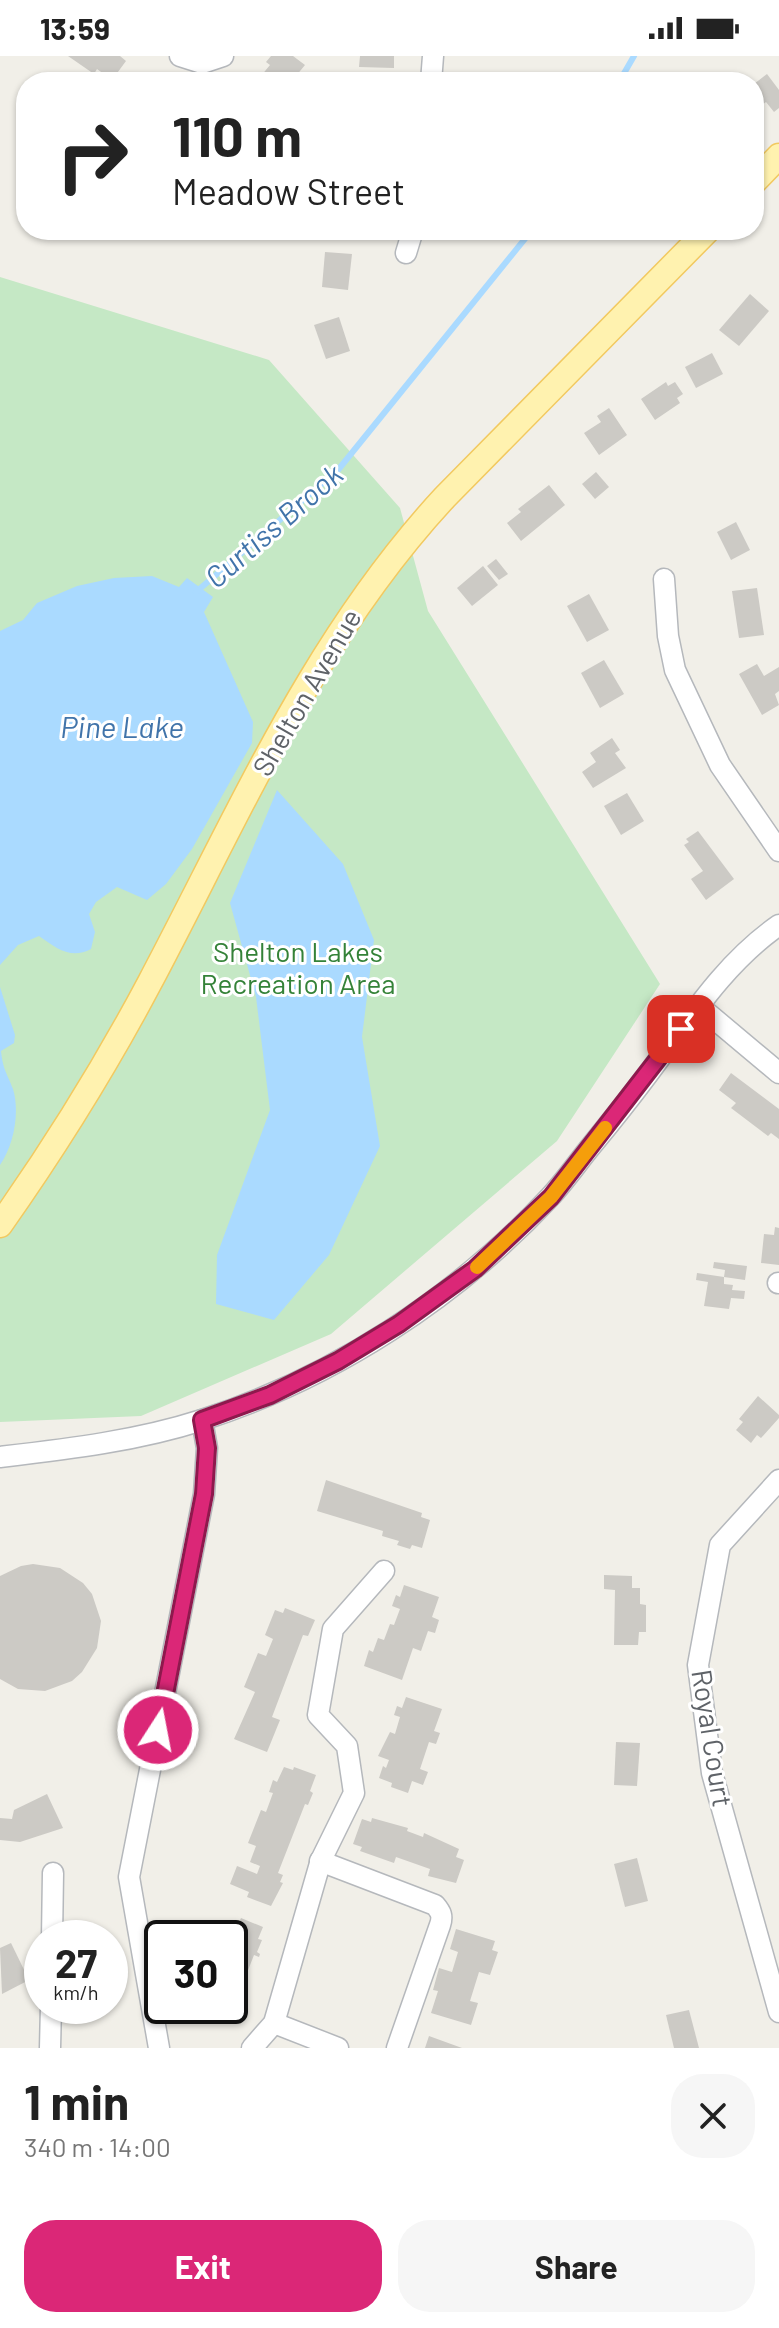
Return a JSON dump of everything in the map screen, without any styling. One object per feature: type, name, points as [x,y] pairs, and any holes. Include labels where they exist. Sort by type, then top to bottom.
[{"type":"main road","points":[[764,172],[779,156]]},
{"type":"main road","name":"Shelton Avenue","points":[[0,1225],[95,1080],[150,982],[276,739],[370,586],[445,497],[698,240]]},
{"type":"street","points":[[180,56],[202,63],[223,56]]},
{"type":"street","points":[[406,253],[410,240]]},
{"type":"street","points":[[664,579],[668,636],[675,670],[720,765],[779,851]]},
{"type":"street","points":[[0,1457],[140,1437],[202,1420],[270,1395],[338,1361],[399,1324],[475,1269],[551,1197],[733,964],[779,925]]},
{"type":"street","points":[[699,1006],[779,1073]]},
{"type":"street","points":[[159,2048],[129,1877],[204,1494],[207,1448],[202,1420]]},
{"type":"street","name":"Royal Court","points":[[779,1480],[720,1545],[698,1665],[712,1773],[779,2012]]},
{"type":"street","points":[[252,2048],[274,2023],[320,1861],[354,1793],[347,1746],[318,1715],[333,1629],[384,1571]]},
{"type":"street","points":[[320,1861],[435,1905],[440,1911],[440,1925],[397,2048]]},
{"type":"street","points":[[52,1920],[53,1873]]},
{"type":"street","points":[[274,2023],[338,2048]]},
{"type":"street","points":[[50,2048],[51,2024]]},
{"type":"green space","name":"Shelton Lakes Recreation Area","points":[[0,277],[269,360],[400,508],[428,611],[660,984],[557,1141],[331,1334],[141,1416],[0,1422]]},
{"type":"water","name":"Pine Lake","points":[[152,576],[179,587],[187,578],[213,597],[204,612],[253,722],[252,743],[192,849],[166,884],[147,900],[117,887],[96,902],[89,914],[95,932],[91,949],[70,953],[39,936],[18,945],[0,965],[0,631],[23,620],[37,603],[77,586],[114,578]]},
{"type":"water","points":[[277,790],[343,864],[374,940],[362,1037],[380,1146],[329,1255],[274,1320],[216,1304],[217,1255],[270,1110],[256,997],[230,903]]},
{"type":"water","points":[[0,987],[15,1035],[14,1043],[1,1051],[13,1089],[16,1118],[12,1138],[0,1165]]},
{"type":"building","points":[[68,56],[120,56],[126,61],[118,72],[97,69],[91,72]]},
{"type":"building","points":[[271,56],[293,56],[305,65],[299,72],[264,72],[270,65],[266,62]]},
{"type":"building","points":[[360,56],[394,56],[394,68],[359,67]]},
{"type":"building","points":[[767,74],[779,90],[779,108],[774,112],[766,102],[764,104],[764,76]]},
{"type":"building","points":[[325,252],[352,254],[348,290],[322,287]]},
{"type":"building","points":[[750,294],[769,311],[739,346],[719,330]]},
{"type":"building","points":[[339,317],[350,351],[326,359],[314,325]]},
{"type":"building","points":[[712,353],[723,374],[696,388],[685,367]]},
{"type":"building","points":[[666,382],[668,386],[675,382],[683,394],[677,398],[680,403],[655,420],[641,399]]},
{"type":"building","points":[[609,408],[627,435],[599,455],[584,433],[601,422],[597,416]]},
{"type":"building","points":[[596,472],[609,487],[595,499],[582,484]]},
{"type":"building","points":[[549,485],[565,505],[521,541],[507,523],[521,512],[518,509]]},
{"type":"building","points":[[736,522],[750,550],[731,560],[717,532]]},
{"type":"building","points":[[496,559],[508,574],[499,580],[487,566]]},
{"type":"building","points":[[483,566],[498,585],[472,606],[457,588]]},
{"type":"building","points":[[757,588],[764,635],[739,638],[732,591]]},
{"type":"building","points":[[589,594],[609,630],[587,642],[567,606]]},
{"type":"building","points":[[604,660],[624,694],[600,708],[581,673]]},
{"type":"building","points":[[757,664],[764,676],[779,667],[779,691],[775,694],[779,705],[762,715],[739,674]]},
{"type":"building","points":[[612,738],[620,750],[615,753],[626,768],[593,788],[582,772],[596,762],[590,753]]},
{"type":"building","points":[[627,793],[644,821],[621,835],[604,806]]},
{"type":"building","points":[[698,831],[734,879],[706,900],[691,879],[703,871],[684,845],[689,842],[686,839]]},
{"type":"building","points":[[731,1073],[779,1109],[779,1139],[771,1133],[768,1136],[731,1108],[736,1103],[719,1090]]},
{"type":"building","points":[[775,1227],[779,1228],[779,1265],[761,1263],[764,1234],[774,1235]]},
{"type":"building","points":[[714,1262],[747,1266],[745,1280],[724,1277],[725,1270],[713,1268]]},
{"type":"building","points":[[697,1273],[724,1277],[724,1284],[733,1285],[732,1290],[745,1291],[744,1299],[731,1298],[729,1309],[704,1306],[708,1282],[696,1280]]},
{"type":"building","points":[[758,1396],[779,1418],[761,1438],[757,1435],[751,1443],[736,1430],[743,1422],[739,1419]]},
{"type":"building","points":[[326,1480],[422,1513],[421,1517],[430,1520],[422,1548],[412,1545],[410,1549],[397,1545],[399,1541],[382,1536],[383,1531],[317,1511]]},
{"type":"building","points":[[33,1564],[60,1568],[83,1583],[92,1594],[101,1621],[97,1648],[82,1672],[72,1681],[45,1691],[18,1689],[0,1679],[0,1576]]},
{"type":"building","points":[[604,1575],[632,1576],[632,1588],[640,1588],[640,1604],[646,1605],[646,1632],[639,1632],[638,1645],[614,1645],[615,1590],[604,1589]]},
{"type":"building","points":[[404,1585],[439,1597],[432,1617],[439,1620],[435,1633],[428,1631],[421,1651],[413,1648],[402,1680],[364,1666],[369,1650],[373,1652],[378,1638],[384,1640],[390,1624],[394,1625],[400,1609],[392,1606],[396,1595],[400,1597]]},
{"type":"building","points":[[285,1608],[315,1620],[308,1636],[303,1635],[272,1717],[280,1720],[267,1752],[234,1739],[255,1692],[244,1687],[258,1653],[266,1656],[273,1639],[265,1635],[275,1610],[283,1613]]},
{"type":"building","points":[[406,1697],[442,1709],[434,1731],[440,1733],[436,1744],[429,1742],[420,1769],[428,1772],[423,1785],[412,1781],[408,1793],[391,1787],[392,1783],[379,1778],[389,1760],[378,1756],[390,1732],[395,1734],[400,1717],[394,1715],[397,1706],[402,1708]]},
{"type":"building","points":[[616,1742],[640,1743],[637,1786],[614,1785]]},
{"type":"building","points":[[284,1767],[293,1770],[294,1767],[316,1775],[310,1791],[313,1793],[308,1805],[305,1804],[278,1873],[283,1875],[280,1882],[283,1883],[271,1906],[247,1897],[249,1892],[230,1884],[237,1866],[257,1874],[260,1866],[250,1862],[256,1846],[248,1843],[261,1810],[266,1812],[273,1793],[269,1792],[273,1780],[277,1782]]},
{"type":"building","points":[[47,1794],[63,1828],[20,1842],[0,1840],[0,1818],[12,1819],[14,1810]]},
{"type":"building","points":[[372,1818],[408,1828],[407,1831],[423,1837],[424,1833],[459,1849],[456,1857],[464,1860],[456,1883],[428,1876],[430,1869],[396,1857],[394,1863],[360,1851],[362,1847],[353,1844],[362,1819],[371,1822]]},
{"type":"building","points":[[637,1858],[648,1901],[625,1907],[614,1864]]},
{"type":"building","points":[[248,1921],[263,1927],[258,1939],[262,1940],[257,1952],[260,1954],[259,1957],[254,1955],[248,1970]]},
{"type":"building","points":[[456,1929],[495,1941],[492,1950],[498,1952],[490,1975],[479,1972],[470,2001],[478,2003],[471,2025],[431,2013],[438,1991],[433,1990],[439,1968],[452,1972],[458,1952],[450,1949]]},
{"type":"building","points":[[11,1943],[24,1970],[24,1983],[2,1994],[0,1948]]},
{"type":"building","points":[[689,2010],[699,2048],[674,2048],[666,2015]]},
{"type":"building","points":[[429,2036],[462,2048],[425,2048]]},
{"type":"waterway","name":"Curtiss Brook","points":[[625,72],[634,56]]},
{"type":"waterway","name":"Curtiss Brook","points":[[196,592],[338,470],[524,240]]},
{"type":"slow traffic","points":[[477,1267],[551,1197],[605,1128]]},
{"type":"route","points":[[158,1730],[204,1494],[207,1448],[202,1420],[270,1395],[338,1361],[399,1324],[475,1269],[551,1197],[681,1029]]}]
